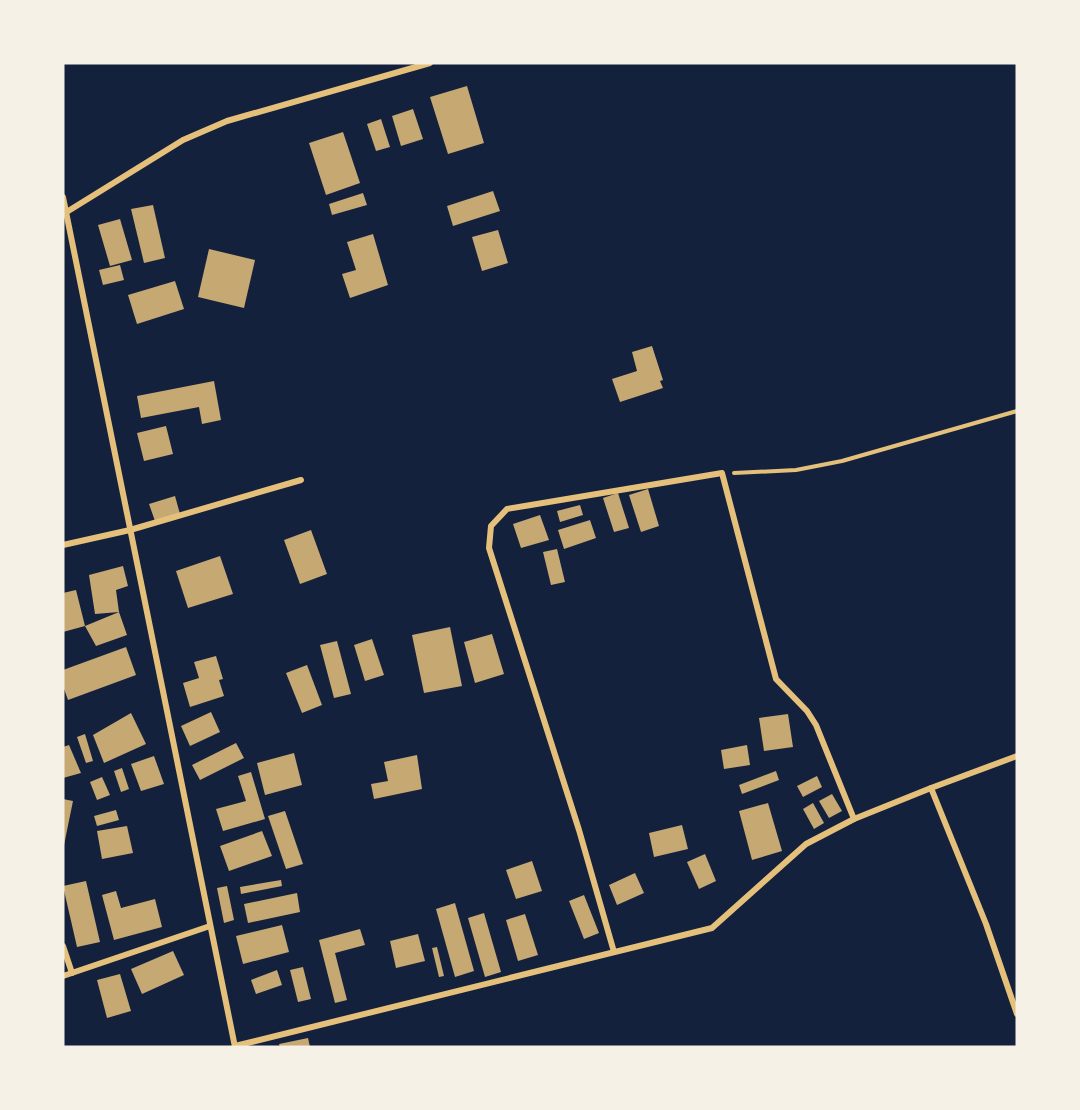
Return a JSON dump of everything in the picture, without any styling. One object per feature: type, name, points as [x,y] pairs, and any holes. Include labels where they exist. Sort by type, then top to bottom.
[{"type":"street","points":[[64,213],[183,140],[227,121],[430,63]]},
{"type":"street","points":[[63,196],[64,213],[235,1047],[712,928],[806,844],[854,819],[1017,756]]},
{"type":"street","points":[[614,952],[572,807],[489,548],[491,526],[507,509],[722,473],[776,679],[807,711],[816,725],[854,819]]},
{"type":"street","points":[[63,545],[130,530],[301,480]]},
{"type":"street","points":[[931,788],[986,924],[1017,1014]]},
{"type":"street","points":[[63,976],[210,926]]},
{"type":"street","points":[[63,946],[72,973]]},
{"type":"path","points":[[722,473],[796,470],[842,461],[1017,411]]},
{"type":"building","points":[[467,86],[484,143],[448,154],[430,97]]},
{"type":"building","points":[[413,109],[423,139],[401,146],[392,116]]},
{"type":"building","points":[[381,119],[390,147],[376,151],[367,124]]},
{"type":"building","points":[[343,132],[360,183],[326,195],[309,143]]},
{"type":"building","points":[[493,191],[500,211],[453,226],[447,206]]},
{"type":"building","points":[[363,193],[367,205],[332,215],[329,204]]},
{"type":"building","points":[[153,205],[165,258],[144,263],[131,209]]},
{"type":"building","points":[[120,219],[132,260],[110,266],[98,225]]},
{"type":"building","points":[[498,230],[508,263],[482,271],[472,237]]},
{"type":"building","points":[[373,234],[388,285],[350,298],[342,274],[356,270],[347,242]]},
{"type":"building","points":[[209,249],[255,260],[244,308],[198,297]]},
{"type":"building","points":[[120,265],[124,280],[103,285],[99,270]]},
{"type":"building","points":[[175,281],[184,309],[137,324],[128,295]]},
{"type":"building","points":[[652,346],[663,380],[660,381],[663,388],[620,402],[612,379],[637,371],[632,352]]},
{"type":"building","points":[[214,381],[221,420],[202,424],[199,407],[141,418],[137,396]]},
{"type":"building","points":[[166,426],[173,454],[144,461],[137,433]]},
{"type":"building","points":[[648,489],[659,526],[641,532],[629,495]]},
{"type":"building","points":[[618,493],[629,528],[614,532],[603,498]]},
{"type":"building","points":[[175,496],[180,514],[155,521],[149,504]]},
{"type":"building","points":[[580,505],[583,515],[560,522],[557,511]]},
{"type":"building","points":[[540,515],[549,540],[521,548],[513,524]]},
{"type":"building","points":[[590,520],[596,538],[564,549],[558,530]]},
{"type":"building","points":[[311,530],[327,574],[300,584],[284,540]]},
{"type":"building","points":[[557,549],[565,582],[551,585],[543,552]]},
{"type":"building","points":[[220,556],[233,594],[188,608],[176,571]]},
{"type":"building","points":[[123,566],[128,586],[116,590],[119,612],[95,614],[89,575]]},
{"type":"building","points":[[76,590],[85,626],[63,632],[63,593]]},
{"type":"building","points":[[119,612],[127,635],[96,646],[85,626]]},
{"type":"building","points":[[450,627],[462,686],[424,693],[412,635]]},
{"type":"building","points":[[492,634],[504,674],[475,683],[464,642]]},
{"type":"building","points":[[372,639],[384,675],[365,681],[354,645]]},
{"type":"building","points":[[337,641],[351,694],[334,698],[320,645]]},
{"type":"building","points":[[126,647],[136,675],[68,700],[63,686],[63,670]]},
{"type":"building","points":[[216,656],[223,679],[219,680],[224,696],[190,707],[183,683],[199,678],[194,662]]},
{"type":"building","points":[[307,665],[322,705],[302,713],[286,673]]},
{"type":"building","points":[[211,712],[220,732],[190,746],[181,726]]},
{"type":"building","points":[[131,713],[146,744],[104,763],[93,735]]},
{"type":"building","points":[[788,714],[793,747],[764,751],[759,718]]},
{"type":"building","points":[[85,734],[93,761],[86,763],[77,737]]},
{"type":"building","points":[[236,743],[244,758],[200,780],[192,765]]},
{"type":"building","points":[[69,745],[81,773],[63,778],[63,747]]},
{"type":"building","points":[[747,745],[750,765],[724,769],[721,750]]},
{"type":"building","points":[[294,753],[302,785],[265,795],[257,763]]},
{"type":"building","points":[[417,755],[422,789],[374,799],[371,784],[388,781],[384,762]]},
{"type":"building","points":[[154,756],[164,784],[141,791],[131,764]]},
{"type":"building","points":[[122,768],[129,789],[121,792],[114,771]]},
{"type":"building","points":[[776,771],[779,780],[742,794],[739,785]]},
{"type":"building","points":[[251,772],[265,819],[223,831],[216,809],[246,801],[238,776]]},
{"type":"building","points":[[817,776],[822,787],[803,797],[797,786]]},
{"type":"building","points":[[102,777],[110,795],[97,800],[90,782]]},
{"type":"building","points":[[832,794],[842,811],[829,818],[819,801]]},
{"type":"building","points":[[63,799],[73,801],[64,845],[63,845]]},
{"type":"building","points":[[768,803],[782,851],[752,860],[739,811]]},
{"type":"building","points":[[813,803],[824,823],[814,829],[803,809]]},
{"type":"building","points":[[116,810],[119,820],[97,826],[94,816]]},
{"type":"building","points":[[285,811],[303,864],[286,869],[268,816]]},
{"type":"building","points":[[682,825],[688,849],[654,857],[649,833]]},
{"type":"building","points":[[127,826],[133,853],[102,859],[97,831]]},
{"type":"building","points":[[262,831],[272,856],[229,871],[220,846]]},
{"type":"building","points":[[705,854],[716,881],[699,889],[687,862]]},
{"type":"building","points":[[532,861],[542,891],[516,899],[506,870]]},
{"type":"building","points":[[635,873],[644,893],[617,905],[609,885]]},
{"type":"building","points":[[281,880],[282,886],[241,894],[240,887]]},
{"type":"building","points":[[86,881],[100,942],[77,947],[63,886]]},
{"type":"building","points":[[227,886],[234,920],[224,923],[217,888]]},
{"type":"building","points":[[116,891],[121,908],[155,899],[162,927],[114,940],[102,895]]},
{"type":"building","points":[[297,893],[300,912],[248,923],[244,904]]},
{"type":"building","points":[[584,895],[599,933],[584,939],[569,901]]},
{"type":"building","points":[[455,903],[474,971],[455,977],[436,909]]},
{"type":"building","points":[[484,913],[501,972],[485,977],[468,918]]},
{"type":"building","points":[[525,914],[538,955],[518,961],[506,920]]},
{"type":"building","points":[[282,925],[289,952],[243,964],[236,936]]},
{"type":"building","points":[[360,929],[365,945],[335,953],[347,1000],[335,1003],[319,940]]},
{"type":"building","points":[[418,934],[425,961],[396,968],[390,941]]},
{"type":"building","points":[[437,947],[444,976],[439,977],[432,948]]},
{"type":"building","points":[[173,951],[184,975],[142,994],[131,969]]},
{"type":"building","points":[[303,967],[311,999],[298,1002],[290,970]]},
{"type":"building","points":[[277,970],[282,985],[256,994],[251,980]]},
{"type":"building","points":[[120,974],[131,1011],[107,1018],[97,980]]},
{"type":"building","points":[[308,1038],[310,1047],[280,1047],[279,1044]]}]
